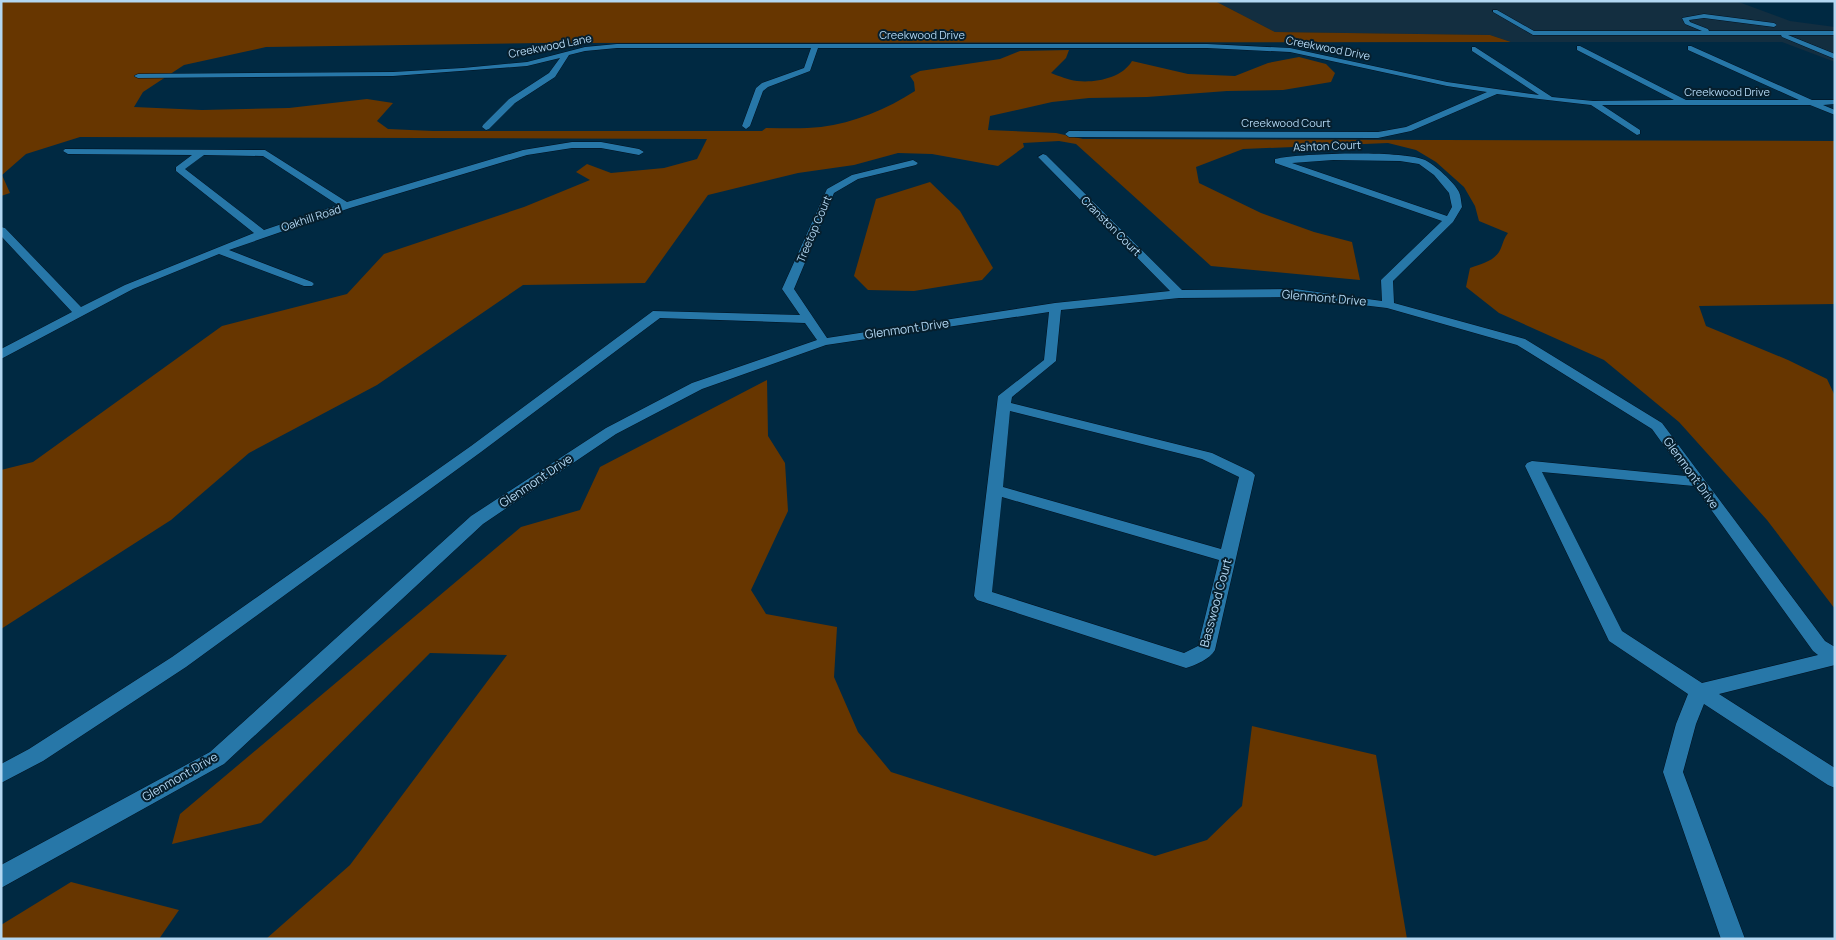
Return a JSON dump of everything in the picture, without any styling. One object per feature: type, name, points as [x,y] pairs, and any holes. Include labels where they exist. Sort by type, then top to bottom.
[{"type":"street","points":[[1495,11],[1534,33],[1835,33]]},
{"type":"street","points":[[1714,33],[1687,23],[1685,18],[1704,16],[1835,33]]},
{"type":"street","points":[[1776,33],[1835,57]]},
{"type":"street","name":"Creekwood Lane","points":[[138,76],[393,74],[527,64],[585,49],[617,46],[815,46]]},
{"type":"street","points":[[746,126],[759,90],[764,85],[807,69],[815,46]]},
{"type":"street","name":"Creekwood Drive","points":[[815,46],[1207,46],[1290,50],[1447,84],[1551,100],[1686,103],[1835,102]]},
{"type":"street","points":[[1580,48],[1686,103]]},
{"type":"street","points":[[1691,48],[1835,113]]},
{"type":"street","points":[[1475,49],[1551,100]]},
{"type":"street","points":[[486,127],[522,93],[552,75],[566,54]]},
{"type":"street","name":"Creekwood Court","points":[[1068,134],[1378,135],[1408,129],[1495,91]]},
{"type":"street","points":[[1593,102],[1637,132]]},
{"type":"street","name":"Oakhill Road","points":[[1,355],[129,287],[218,250],[346,206],[526,152],[572,145],[601,145],[639,152]]},
{"type":"street","points":[[68,151],[265,153],[346,206]]},
{"type":"street","points":[[202,152],[179,168],[262,234]]},
{"type":"street","name":"Cranston Court","points":[[1043,157],[1179,294]]},
{"type":"street","name":"Ashton Court","points":[[1352,157],[1400,158],[1422,162],[1437,173],[1454,192],[1457,208],[1449,220],[1278,161],[1352,157]]},
{"type":"street","name":"Treetop Court","points":[[824,342],[788,289],[830,191],[855,177],[913,163]]},
{"type":"street","points":[[1388,305],[1387,280],[1449,220]]},
{"type":"street","points":[[1,230],[80,313]]},
{"type":"street","points":[[218,250],[308,284]]},
{"type":"street","name":"Glenmont Drive","points":[[1,877],[217,758],[477,520],[611,431],[697,386],[824,342],[1055,307],[1179,294],[1295,294],[1388,305],[1521,342],[1657,426],[1819,646],[1835,658]]},
{"type":"street","name":"Basswood Court","points":[[1004,405],[1206,456],[1247,475],[1206,650],[1186,661],[983,596],[995,490],[1004,405],[1005,396],[1050,361],[1055,307]]},
{"type":"street","points":[[1,774],[36,755],[179,662],[476,450],[657,314],[808,318]]},
{"type":"street","points":[[1698,482],[1532,466],[1615,636],[1835,779]]},
{"type":"street","points":[[995,490],[1228,557]]},
{"type":"street","points":[[1699,691],[1835,658]]},
{"type":"street","points":[[1699,691],[1686,724],[1673,772],[1733,939]]},
{"type":"shaded area","points":[[1,1],[1215,1],[1275,32],[1490,35],[1511,42],[543,43],[266,47],[184,65],[143,92],[134,107],[202,110],[289,108],[367,99],[393,103],[377,121],[388,129],[433,131],[762,131],[766,128],[821,127],[858,119],[904,98],[915,91],[914,82],[910,76],[920,71],[1000,59],[1020,51],[1069,50],[1066,58],[1051,73],[1077,81],[1108,78],[1122,72],[1132,61],[1188,74],[1235,76],[1268,63],[1299,57],[1326,64],[1335,73],[1331,82],[1283,90],[1089,98],[1052,102],[990,116],[988,130],[1056,133],[1083,139],[1835,141],[1835,304],[1699,306],[1706,326],[1788,360],[1827,379],[1835,396],[1835,609],[1767,520],[1679,422],[1604,360],[1499,313],[1466,287],[1470,268],[1496,256],[1508,233],[1479,221],[1475,206],[1464,187],[1436,162],[1416,150],[1388,143],[1243,149],[1196,167],[1199,183],[1261,213],[1314,232],[1352,242],[1360,280],[1211,266],[1076,144],[1059,141],[1023,143],[1024,147],[998,166],[932,154],[898,153],[854,165],[798,173],[708,195],[645,283],[523,285],[377,385],[249,453],[171,520],[1,629],[1,470],[33,462],[222,326],[347,294],[384,254],[524,207],[590,180],[576,172],[587,164],[611,173],[664,168],[697,159],[707,139],[80,137],[26,154],[2,175],[10,193],[1,196]]},
{"type":"shaded area","points":[[1215,1],[1736,1],[1790,21],[1835,27],[1835,62],[1782,42],[1511,42],[1490,35],[1275,32]]},
{"type":"shaded area","points":[[930,182],[960,211],[993,268],[982,280],[914,291],[868,290],[854,276],[876,199]]},
{"type":"shaded area","points":[[767,380],[768,436],[785,463],[788,511],[751,590],[766,614],[837,627],[834,677],[858,732],[891,772],[1155,856],[1207,840],[1242,806],[1252,726],[1376,755],[1407,939],[266,939],[350,865],[507,655],[430,653],[261,823],[172,844],[180,814],[521,527],[580,510],[600,467]]},
{"type":"shaded area","points":[[71,882],[179,910],[159,939],[1,939],[1,925]]}]
